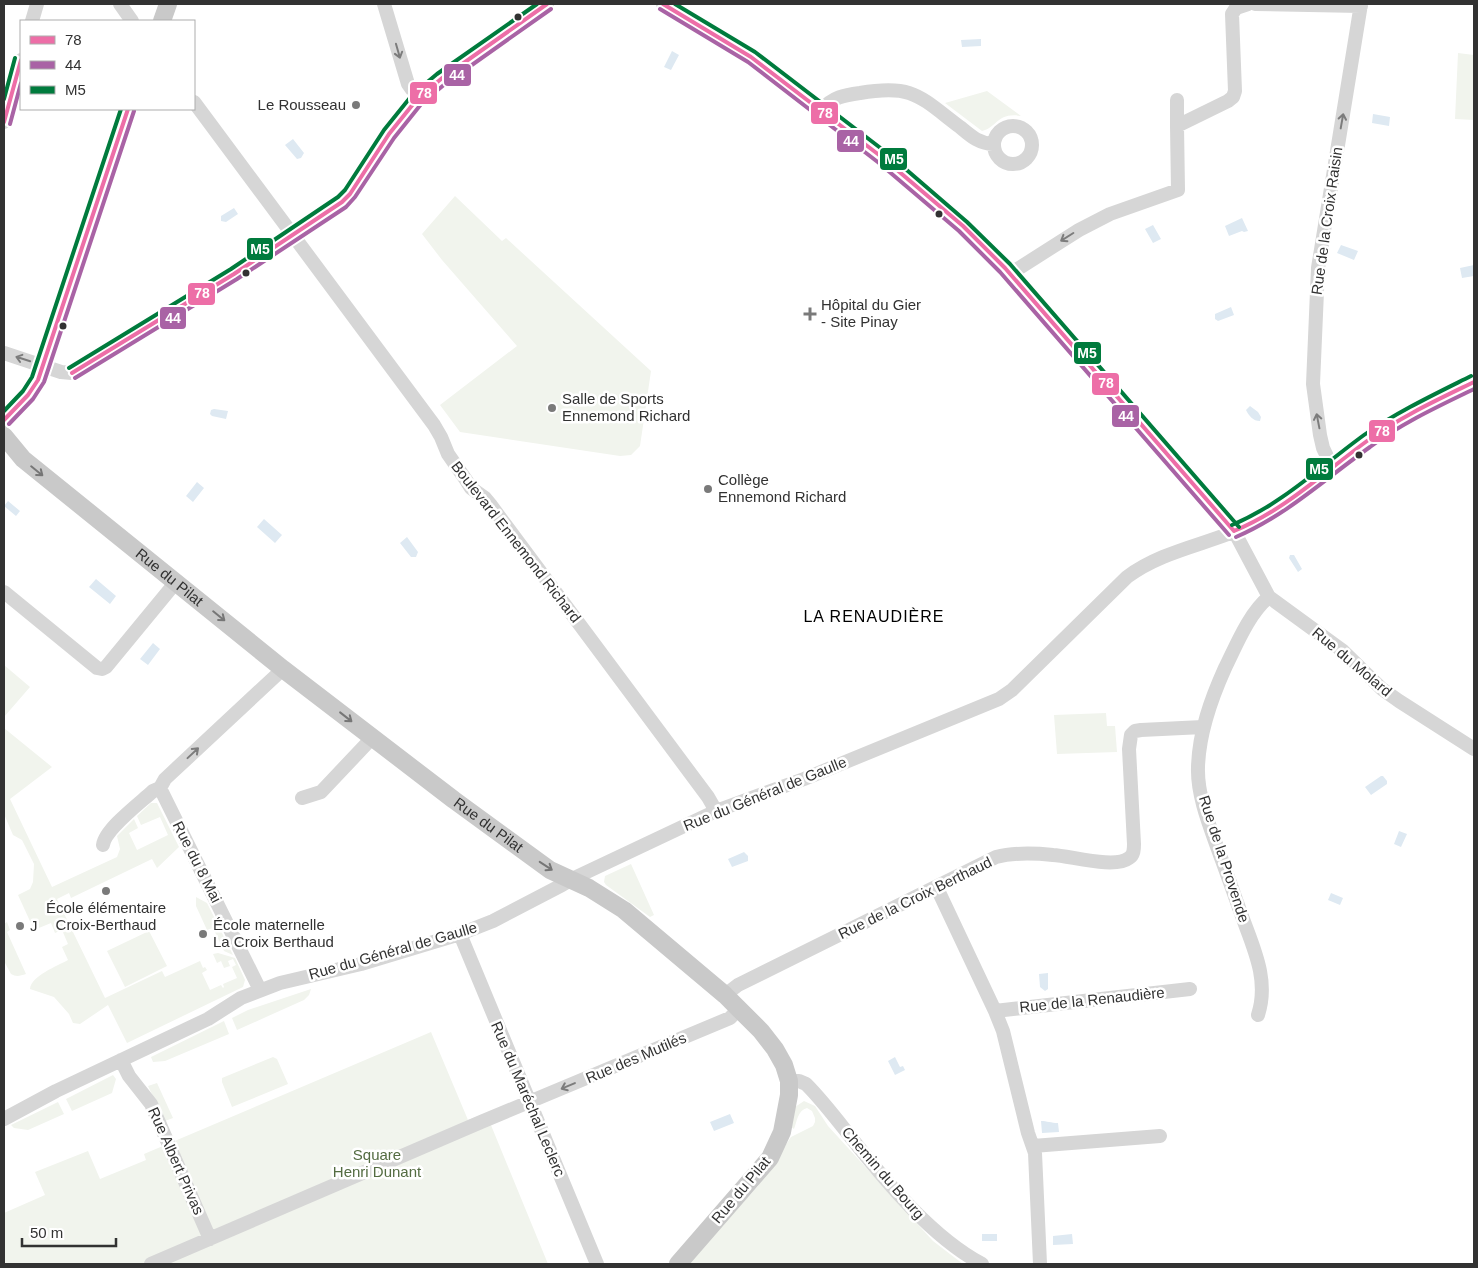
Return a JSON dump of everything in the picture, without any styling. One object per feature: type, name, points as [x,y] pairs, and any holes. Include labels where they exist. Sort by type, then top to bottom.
[{"type":"main road","points":[[162,20],[168,4]]},
{"type":"main road","points":[[4,420],[36,384],[128,110]]},
{"type":"main road","name":"Rue du Pilat","points":[[4,436],[23,459],[283,669],[513,844],[550,870],[572,879],[624,910],[725,995],[761,1031],[775,1049],[784,1065],[789,1081],[789,1095],[778,1144],[770,1158],[678,1264]]},
{"type":"street","points":[[32,20],[37,4]]},
{"type":"street","points":[[120,4],[131,20]]},
{"type":"street","points":[[384,4],[408,84],[418,98]]},
{"type":"street","points":[[4,353],[61,372],[72,373],[293,236],[342,202],[350,194],[406,110],[418,98],[440,79],[548,4]]},
{"type":"street","name":"Rue du Molard","points":[[663,4],[696,25],[739,48],[822,110],[963,226],[1005,268],[1234,531],[1269,597],[1343,651],[1382,689],[1398,701],[1474,749]]},
{"type":"street","points":[[1177,126],[1233,97],[1235,91],[1232,14],[1236,8],[1248,4]]},
{"type":"street","points":[[1255,4],[1361,5]]},
{"type":"street","name":"Rue de la Croix Raisin","points":[[1332,467],[1323,448],[1320,435],[1313,384],[1318,268],[1361,5]]},
{"type":"street","points":[[4,122],[20,64]]},
{"type":"street","points":[[822,110],[830,102],[843,96],[882,89],[902,90],[922,98],[978,142],[993,144]]},
{"type":"street","points":[[1016,270],[1079,230],[1110,214],[1178,190],[1176,100]]},
{"type":"street","name":"Boulevard Ennemond Richard","points":[[195,103],[434,425],[448,454],[472,488],[485,498],[495,511],[708,797],[716,811]]},
{"type":"street","name":"Rue du Général de Gaulle","points":[[4,1119],[56,1091],[208,1019],[236,1000],[260,990],[361,964],[460,934],[497,918],[572,879],[716,811],[804,779],[999,699],[1012,690],[1137,569],[1166,556],[1250,525],[1294,497],[1378,433],[1474,382]]},
{"type":"street","points":[[4,592],[100,669],[106,668],[176,582]]},
{"type":"street","name":"Rue de la Provende","points":[[1258,1015],[1263,992],[1260,970],[1252,941],[1212,831],[1199,781],[1198,767],[1203,727],[1221,678],[1236,644],[1261,604],[1269,597]]},
{"type":"street","points":[[103,845],[104,838],[111,830],[152,791],[160,788],[165,779],[283,669]]},
{"type":"street","name":"Rue de la Croix Berthaud","points":[[725,995],[738,985],[996,857],[1007,854],[1054,855],[1105,862],[1119,862],[1129,858],[1133,853],[1134,844],[1129,749],[1131,735],[1135,731],[1141,730],[1203,727]]},
{"type":"street","points":[[302,798],[321,792],[372,738]]},
{"type":"street","name":"Rue du 8 Mai","points":[[160,788],[260,990]]},
{"type":"street","name":"Rue de la Renaudière","points":[[936,888],[995,1010],[1003,1031],[1028,1133],[1033,1146],[1036,1168],[1040,1264]]},
{"type":"street","name":"Rue du Maréchal Leclerc","points":[[460,934],[597,1264]]},
{"type":"street","name":"Rue de la Renaudière","points":[[995,1010],[1190,989]]},
{"type":"street","name":"Rue des Mutilés","points":[[151,1264],[730,1018],[739,1009]]},
{"type":"street","name":"Rue Albert Privas","points":[[121,1060],[129,1076],[151,1104],[210,1239]]},
{"type":"street","name":"Chemin du Bourg","points":[[789,1081],[799,1081],[810,1088],[881,1175],[947,1241],[967,1256],[982,1264]]},
{"type":"street","points":[[1033,1146],[1160,1136]]},
{"type":"green space","points":[[1458,53],[1474,55],[1474,120],[1455,119]]},
{"type":"green space","points":[[987,91],[1021,116],[1007,116],[982,131],[945,103]]},
{"type":"green space","points":[[455,196],[502,241],[506,238],[651,371],[640,446],[631,455],[620,456],[460,432],[440,405],[517,346],[442,260],[422,234]]},
{"type":"green space","points":[[4,665],[30,687],[4,717]]},
{"type":"green space","points":[[1106,713],[1107,726],[1115,726],[1117,752],[1057,754],[1054,715]]},
{"type":"green space","points":[[4,728],[52,767],[10,799],[52,887],[117,857],[120,849],[117,836],[134,819],[138,828],[129,833],[137,850],[168,835],[160,817],[141,825],[137,816],[151,803],[157,803],[179,847],[157,868],[152,859],[71,898],[69,893],[57,899],[105,998],[162,971],[165,977],[200,961],[203,968],[205,967],[207,970],[202,973],[210,990],[221,985],[223,988],[223,984],[237,978],[232,967],[236,965],[233,959],[228,961],[230,966],[224,968],[221,961],[217,963],[213,954],[218,953],[235,958],[245,980],[243,987],[127,1043],[108,1005],[80,1024],[73,1023],[69,1014],[54,997],[30,989],[31,984],[40,976],[68,960],[62,947],[68,944],[62,930],[55,933],[51,923],[34,930],[18,895],[30,889],[33,882],[34,864],[22,840],[13,835],[4,814]]},
{"type":"green space","points":[[631,864],[654,915],[650,917],[604,882],[605,876]]},
{"type":"green space","points":[[196,897],[207,903],[233,955],[224,951],[213,928],[207,930],[196,906]]},
{"type":"green space","points":[[7,922],[10,930],[7,932],[26,974],[15,976],[11,974],[4,961],[4,924]]},
{"type":"green space","points":[[149,931],[167,966],[125,987],[107,951]]},
{"type":"green space","points":[[311,989],[309,995],[304,1000],[237,1030],[232,1018],[248,1010]]},
{"type":"green space","points":[[224,1021],[229,1034],[165,1061],[153,1062],[151,1057]]},
{"type":"green space","name":"Square Henri Dunant","points":[[431,1032],[468,1120],[486,1113],[548,1264],[4,1264],[4,1213],[45,1195],[35,1172],[88,1151],[100,1179],[146,1160],[144,1154]]},
{"type":"green space","points":[[273,1057],[277,1059],[288,1084],[232,1107],[222,1078]]},
{"type":"green space","points":[[113,1075],[116,1079],[112,1093],[72,1111],[66,1099]]},
{"type":"green space","points":[[157,1083],[173,1118],[165,1121],[148,1086]]},
{"type":"green space","points":[[804,1101],[815,1106],[828,1126],[933,1241],[963,1264],[687,1264],[758,1186],[791,1137],[813,1126],[815,1118],[812,1111],[807,1108],[800,1113],[794,1129],[791,1127],[795,1107]]},
{"type":"green space","points":[[58,1102],[64,1114],[28,1130],[14,1128],[11,1125]]},
{"type":"shaded area","points":[[981,39],[981,46],[962,47],[961,40]]},
{"type":"shaded area","points":[[672,51],[679,55],[671,70],[664,67]]},
{"type":"shaded area","points":[[1373,114],[1390,117],[1389,126],[1372,123]]},
{"type":"shaded area","points":[[293,139],[304,153],[301,158],[297,159],[285,145]]},
{"type":"shaded area","points":[[234,208],[238,214],[226,222],[221,221],[221,216]]},
{"type":"shaded area","points":[[1242,218],[1248,231],[1242,231],[1229,236],[1225,226]]},
{"type":"shaded area","points":[[1153,225],[1161,239],[1153,243],[1145,229]]},
{"type":"shaded area","points":[[1341,245],[1358,251],[1354,260],[1337,253]]},
{"type":"shaded area","points":[[1474,265],[1474,276],[1462,278],[1460,268]]},
{"type":"shaded area","points":[[1231,307],[1234,315],[1218,321],[1215,319],[1215,314]]},
{"type":"shaded area","points":[[1250,406],[1258,412],[1261,417],[1260,421],[1253,419],[1248,414],[1246,410]]},
{"type":"shaded area","points":[[211,410],[228,411],[226,419],[212,416],[210,414]]},
{"type":"shaded area","points":[[197,482],[204,488],[193,502],[186,496]]},
{"type":"shaded area","points":[[8,501],[20,511],[16,516],[4,506]]},
{"type":"shaded area","points":[[264,519],[282,535],[275,543],[257,527]]},
{"type":"shaded area","points":[[407,537],[418,552],[416,557],[411,557],[400,543]]},
{"type":"shaded area","points":[[1290,555],[1294,555],[1302,569],[1298,572],[1289,558]]},
{"type":"shaded area","points":[[96,579],[116,596],[110,604],[89,587]]},
{"type":"shaded area","points":[[153,643],[160,649],[148,665],[140,659]]},
{"type":"shaded area","points":[[1381,776],[1387,781],[1387,784],[1371,795],[1365,787]]},
{"type":"shaded area","points":[[1399,831],[1407,834],[1401,847],[1394,844]]},
{"type":"shaded area","points":[[744,852],[748,856],[748,861],[732,867],[728,859]]},
{"type":"shaded area","points":[[1331,893],[1343,898],[1340,905],[1328,900]]},
{"type":"shaded area","points":[[1048,973],[1048,989],[1045,991],[1040,987],[1039,974]]},
{"type":"shaded area","points":[[895,1057],[900,1067],[903,1066],[905,1070],[895,1075],[888,1061]]},
{"type":"shaded area","points":[[730,1114],[734,1123],[714,1131],[710,1122]]},
{"type":"shaded area","points":[[1041,1121],[1058,1123],[1059,1132],[1042,1133]]},
{"type":"shaded area","points":[[982,1234],[997,1234],[997,1241],[982,1241]]},
{"type":"shaded area","points":[[1072,1234],[1073,1244],[1053,1245],[1053,1236]]},
{"type":"transit line","name":"M5","points":[[69,368],[231,269],[338,197],[345,190],[384,130],[413,94],[437,74],[537,4]]},
{"type":"transit line","name":"78","points":[[72,373],[234,274],[342,202],[350,194],[389,134],[418,98],[441,79],[547,4]]},
{"type":"transit line","name":"78","points":[[663,4],[751,57],[883,158],[963,226],[1005,268],[1234,531]]},
{"type":"transit line","name":"M5","points":[[675,4],[755,52],[887,153],[967,222],[1010,264],[1239,527]]},
{"type":"transit line","name":"44","points":[[75,378],[237,279],[346,207],[355,197],[394,138],[422,103],[445,84],[551,9]]},
{"type":"transit line","name":"44","points":[[660,9],[748,62],[879,163],[959,231],[1000,272],[1229,535]]},
{"type":"transit line","name":"M5","points":[[4,99],[15,58]]},
{"type":"transit line","name":"78","points":[[4,122],[20,64]]},
{"type":"transit line","name":"44","points":[[10,124],[20,87]]},
{"type":"transit line","name":"M5","points":[[4,411],[23,391],[32,377],[121,110]]},
{"type":"transit line","name":"78","points":[[4,420],[28,395],[38,380],[128,110]]},
{"type":"transit line","name":"44","points":[[9,424],[33,399],[44,382],[134,111]]},
{"type":"transit line","name":"M5","points":[[1232,525],[1268,507],[1364,435],[1416,404],[1471,376]]},
{"type":"transit line","name":"78","points":[[1234,531],[1287,502],[1392,424],[1474,382]]},
{"type":"transit line","name":"44","points":[[1236,537],[1255,528],[1289,507],[1395,430],[1474,389]]},
{"type":"place","name":"Le Rousseau","points":[[356,105]]},
{"type":"place","name":"Hôpital du Gier - Site Pinay","points":[[810,314]]},
{"type":"place","name":"Salle de Sports Ennemond Richard","points":[[552,408]]},
{"type":"place","name":"Collège Ennemond Richard","points":[[708,489]]},
{"type":"place","name":"École élémentaire Croix-Berthaud","points":[[106,891]]},
{"type":"place","name":"J","points":[[20,926]]},
{"type":"place","name":"École maternelle La Croix Berthaud","points":[[203,934]]},
{"type":"district","name":"LA RENAUDIÈRE","points":[[874,616]]}]
